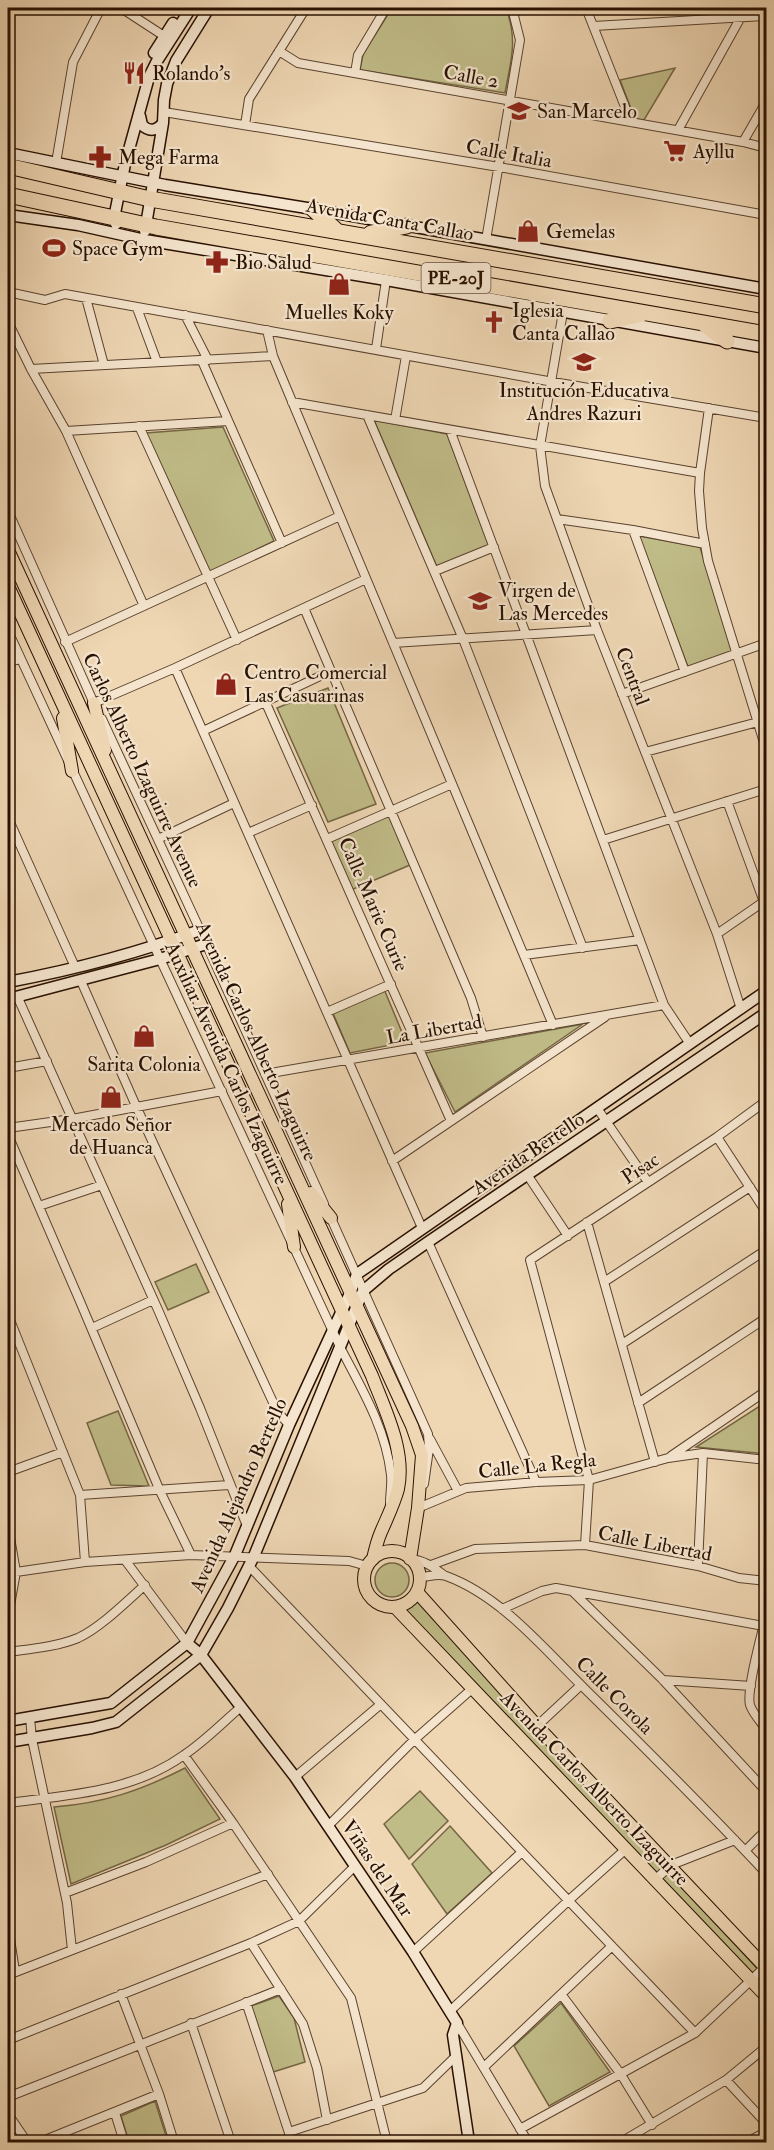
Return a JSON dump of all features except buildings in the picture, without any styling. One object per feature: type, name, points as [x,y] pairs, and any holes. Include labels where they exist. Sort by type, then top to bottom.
[{"type":"highway","name":"Avenida Canta Callao","points":[[8,166],[150,199],[766,306]]},
{"type":"highway","name":"PE-20J","points":[[8,195],[114,218],[145,232],[766,334]]},
{"type":"highway","points":[[313,209],[337,231]]},
{"type":"highway","points":[[362,235],[407,226]]},
{"type":"highway","points":[[610,321],[649,313]]},
{"type":"highway","points":[[702,323],[727,341]]},
{"type":"main road","points":[[119,234],[114,218],[122,177],[140,116],[145,70],[183,8]]},
{"type":"main road","points":[[144,94],[154,66],[192,8]]},
{"type":"main road","points":[[145,232],[165,93],[176,61],[209,8]]},
{"type":"main road","points":[[165,93],[181,63],[217,8]]},
{"type":"main road","points":[[140,116],[142,125],[150,130],[159,128],[163,117]]},
{"type":"main road","name":"Avenida Canta Callao","points":[[8,153],[153,183],[766,289]]},
{"type":"main road","points":[[8,215],[78,225],[119,234],[145,232],[386,280],[766,348]]},
{"type":"main road","name":"Avenida Carlos Alberto Izaguirre","points":[[8,550],[27,596],[298,1176],[357,1291],[357,1306],[412,1426],[422,1455],[418,1508],[410,1559]]},
{"type":"main road","name":"Avenida Carlos Alberto Izaguirre","points":[[8,586],[372,1376],[399,1454],[400,1474],[398,1490],[370,1563]]},
{"type":"main road","points":[[15,601],[27,596]]},
{"type":"main road","points":[[59,699],[72,771]]},
{"type":"main road","points":[[94,703],[111,775]]},
{"type":"main road","points":[[9,980],[75,967],[172,941],[200,930]]},
{"type":"main road","points":[[13,999],[160,959],[206,944]]},
{"type":"main road","name":"Avenida Bertello","points":[[357,1274],[766,991]]},
{"type":"main road","name":"Avenida Bertello","points":[[357,1291],[766,1013]]},
{"type":"main road","points":[[298,1176],[331,1218]]},
{"type":"main road","points":[[286,1191],[294,1246]]},
{"type":"main road","name":"Avenida Alejandro Bertello","points":[[8,1721],[111,1703],[187,1642],[235,1555],[289,1425],[341,1311],[357,1291],[357,1274]]},
{"type":"main road","points":[[341,1349],[357,1306]]},
{"type":"main road","name":"Avenida Alejandro Bertello","points":[[8,1742],[116,1722],[201,1655],[252,1561],[341,1349]]},
{"type":"main road","points":[[392,1552],[410,1559],[417,1568],[419,1577],[417,1592],[410,1600],[395,1607],[379,1604],[371,1597],[364,1582],[370,1563],[381,1554],[392,1552]]},
{"type":"main road","name":"Avenida Carlos Alberto Izaguirre","points":[[417,1592],[537,1726],[766,1968]]},
{"type":"main road","name":"Avenida Carlos Alberto Izaguirre","points":[[395,1607],[766,1996]]},
{"type":"main road","name":"Viñas del Mar","points":[[187,1642],[201,1655],[295,1777],[413,1952],[457,2023]]},
{"type":"main road","points":[[457,2023],[453,2035],[455,2057],[469,2142]]},
{"type":"street","points":[[8,8],[8,13]]},
{"type":"street","points":[[56,163],[73,62],[100,8]]},
{"type":"street","points":[[121,8],[164,36]]},
{"type":"street","points":[[245,125],[249,99],[306,8]]},
{"type":"street","points":[[355,73],[358,55],[386,8]]},
{"type":"street","points":[[486,240],[520,35],[512,8]]},
{"type":"street","points":[[586,8],[631,122]]},
{"type":"street","points":[[594,26],[766,16]]},
{"type":"street","points":[[678,130],[741,17]]},
{"type":"street","name":"Calle 2","points":[[279,51],[298,63],[678,130],[766,148]]},
{"type":"street","points":[[743,142],[766,102]]},
{"type":"street","name":"Calle Italia","points":[[163,117],[245,125],[499,167],[766,215]]},
{"type":"street","points":[[376,349],[386,280]]},
{"type":"street","points":[[8,292],[45,300],[66,294],[552,382],[766,418]]},
{"type":"street","points":[[86,298],[104,365]]},
{"type":"street","points":[[137,308],[157,362]]},
{"type":"street","name":"Central","points":[[563,312],[540,446],[545,486],[597,630],[717,933],[741,1009]]},
{"type":"street","points":[[185,315],[228,422],[282,543]]},
{"type":"street","points":[[8,322],[31,369],[66,430],[144,606]]},
{"type":"street","points":[[267,330],[273,356],[553,1025]]},
{"type":"street","points":[[31,369],[273,356]]},
{"type":"street","points":[[395,420],[406,356]]},
{"type":"street","points":[[292,402],[700,473]]},
{"type":"street","points":[[710,408],[700,473],[700,512],[705,544],[766,749]]},
{"type":"street","points":[[367,415],[464,639],[583,948]]},
{"type":"street","points":[[66,430],[228,422]]},
{"type":"street","points":[[140,426],[237,640]]},
{"type":"street","points":[[450,430],[528,634],[664,1005],[690,1044]]},
{"type":"street","name":"Carlos Alberto Izaguirre Avenue","points":[[8,511],[65,642],[265,1074]]},
{"type":"street","points":[[65,642],[340,516]]},
{"type":"street","points":[[557,519],[633,530],[705,544]]},
{"type":"street","points":[[633,530],[685,672]]},
{"type":"street","points":[[435,571],[494,547]]},
{"type":"street","points":[[94,703],[237,640],[366,579]]},
{"type":"street","points":[[304,608],[471,998],[483,1037]]},
{"type":"street","points":[[393,643],[597,630]]},
{"type":"street","name":"Auxiliar Avenida Carlos Izaguirre","points":[[8,631],[332,1330],[374,1412],[383,1438],[391,1476],[389,1515]]},
{"type":"street","points":[[622,694],[766,643]]},
{"type":"street","points":[[8,662],[20,658]]},
{"type":"street","points":[[175,668],[422,1228]]},
{"type":"street","points":[[203,731],[331,671]]},
{"type":"street","name":"Calle Marie Curie","points":[[265,701],[451,1121]]},
{"type":"street","points":[[645,752],[758,722]]},
{"type":"street","points":[[327,839],[452,784]]},
{"type":"street","points":[[603,840],[766,789]]},
{"type":"street","points":[[717,933],[765,901],[727,801]]},
{"type":"street","points":[[158,839],[234,803]]},
{"type":"street","points":[[248,833],[312,806]]},
{"type":"street","points":[[8,818],[75,967]]},
{"type":"street","points":[[524,955],[640,940]]},
{"type":"street","points":[[81,981],[277,1411],[289,1425]]},
{"type":"street","points":[[327,1012],[391,984]]},
{"type":"street","points":[[13,999],[47,1061],[200,1408],[247,1526]]},
{"type":"street","name":"La Libertad","points":[[265,1074],[664,1005]]},
{"type":"street","points":[[392,1161],[608,1015]]},
{"type":"street","points":[[8,1068],[47,1061]]},
{"type":"street","name":"Auxiliar Avenida Carlos Izaguirre","points":[[265,1074],[357,1274]]},
{"type":"street","points":[[8,1128],[72,1119],[222,1091]]},
{"type":"street","name":"Pisac","points":[[589,1480],[530,1260],[717,1137],[766,1101]]},
{"type":"street","points":[[597,1108],[648,1182]]},
{"type":"street","points":[[8,1135],[160,1491],[191,1555]]},
{"type":"street","points":[[717,1137],[766,1212]]},
{"type":"street","points":[[528,1176],[568,1236]]},
{"type":"street","points":[[39,1206],[102,1185]]},
{"type":"street","points":[[604,1282],[750,1187]]},
{"type":"street","points":[[587,1222],[655,1462]]},
{"type":"street","points":[[428,1242],[536,1482]]},
{"type":"street","points":[[622,1344],[766,1250]]},
{"type":"street","points":[[357,1291],[458,1491]]},
{"type":"street","points":[[92,1328],[153,1300]]},
{"type":"street","points":[[8,1315],[80,1495],[85,1563]]},
{"type":"street","points":[[638,1403],[766,1318]]},
{"type":"street","points":[[668,1458],[766,1391]]},
{"type":"street","points":[[418,1508],[427,1473],[428,1434]]},
{"type":"street","points":[[8,1472],[63,1452]]},
{"type":"street","points":[[698,1566],[703,1453]]},
{"type":"street","name":"Calle La Regla","points":[[418,1508],[458,1491],[482,1486],[589,1480],[668,1458],[703,1453],[766,1460]]},
{"type":"street","points":[[585,1545],[589,1480]]},
{"type":"street","points":[[80,1495],[229,1485]]},
{"type":"street","points":[[8,1526],[11,1572],[8,1616]]},
{"type":"street","name":"Calle Libertad","points":[[431,1565],[475,1549],[585,1545],[698,1566],[739,1578],[766,1581]]},
{"type":"street","points":[[11,1572],[85,1563],[191,1555],[235,1555],[252,1561],[370,1563]]},
{"type":"street","points":[[410,1559],[431,1565]]},
{"type":"street","points":[[125,1560],[187,1642]]},
{"type":"street","points":[[252,1561],[414,1740],[695,2033]]},
{"type":"street","name":"Calle Corola","points":[[431,1565],[502,1609],[546,1649],[672,1774],[766,1873]]},
{"type":"street","points":[[419,1577],[444,1575]]},
{"type":"street","points":[[8,1652],[78,1638],[112,1614],[145,1585]]},
{"type":"street","points":[[502,1609],[542,1591],[556,1588],[764,1626]]},
{"type":"street","points":[[574,1593],[663,1680],[766,1791]]},
{"type":"street","points":[[766,1616],[749,1703],[766,1729]]},
{"type":"street","points":[[663,1680],[751,1686]]},
{"type":"street","points":[[537,1726],[581,1685]]},
{"type":"street","points":[[328,1826],[414,1740],[473,1688]]},
{"type":"street","points":[[295,1777],[381,1704]]},
{"type":"street","points":[[8,1803],[119,1786],[155,1772],[184,1755],[241,1707]]},
{"type":"street","points":[[30,1718],[32,1738],[65,1893],[72,1950]]},
{"type":"street","points":[[184,1755],[233,1823],[351,1998],[387,2142]]},
{"type":"street","points":[[65,1893],[146,1862],[233,1823]]},
{"type":"street","points":[[746,1851],[766,1830]]},
{"type":"street","points":[[656,1879],[671,1865],[735,1840]]},
{"type":"street","points":[[450,2011],[627,1848]]},
{"type":"street","points":[[413,1952],[522,1852]]},
{"type":"street","points":[[8,2040],[251,1943],[299,1921],[355,1866]]},
{"type":"street","points":[[8,1926],[11,1973],[268,1874]]},
{"type":"street","points":[[251,1943],[303,2024],[317,2068],[327,2120]]},
{"type":"street","points":[[484,2067],[612,1946]]},
{"type":"street","points":[[520,2129],[695,2033],[766,1968]]},
{"type":"street","points":[[8,2097],[281,1989]]},
{"type":"street","points":[[121,1994],[159,2094],[174,2142]]},
{"type":"street","points":[[561,1994],[620,2073],[652,2125]]},
{"type":"street","points":[[246,2001],[292,2142]]},
{"type":"street","points":[[191,2023],[231,2142]]},
{"type":"street","points":[[457,2023],[528,2142]]},
{"type":"street","points":[[621,2142],[726,2080],[766,2047]]},
{"type":"street","points":[[289,2132],[423,2088],[455,2057]]},
{"type":"street","points":[[726,2080],[766,2123]]},
{"type":"street","points":[[40,2142],[159,2094]]},
{"type":"street","points":[[115,2113],[124,2142]]},
{"type":"street","points":[[8,2114],[27,2142]]},
{"type":"street","points":[[747,2142],[766,2132]]},
{"type":"shaded area","points":[[392,8],[506,8],[513,41],[505,93],[360,70],[363,54]]},
{"type":"shaded area","points":[[675,68],[644,120],[635,119],[620,80]]},
{"type":"shaded area","points":[[374,420],[447,434],[489,546],[437,567]]},
{"type":"shaded area","points":[[223,427],[274,541],[210,572],[146,433]]},
{"type":"shaded area","points":[[639,536],[700,547],[732,651],[688,667]]},
{"type":"shaded area","points":[[328,688],[376,804],[328,822],[277,708]]},
{"type":"shaded area","points":[[389,815],[410,865],[351,890],[330,842]]},
{"type":"shaded area","points":[[384,989],[406,1042],[350,1053],[332,1011]]},
{"type":"shaded area","points":[[583,1024],[455,1112],[425,1053]]},
{"type":"shaded area","points":[[196,1264],[209,1292],[168,1310],[155,1282]]},
{"type":"shaded area","points":[[766,1402],[766,1454],[696,1447]]},
{"type":"shaded area","points":[[118,1411],[149,1486],[111,1485],[87,1423]]},
{"type":"shaded area","points":[[392,1563],[404,1568],[409,1580],[404,1592],[392,1597],[380,1592],[375,1580],[380,1568]]},
{"type":"shaded area","points":[[416,1600],[766,1978],[766,1988],[406,1610]]},
{"type":"shaded area","points":[[185,1768],[220,1819],[166,1845],[71,1884],[54,1807],[121,1795]]},
{"type":"shaded area","points":[[420,1791],[448,1821],[409,1859],[384,1824]]},
{"type":"shaded area","points":[[450,1826],[492,1873],[447,1914],[412,1864]]},
{"type":"shaded area","points":[[279,1996],[294,2018],[305,2062],[273,2072],[251,2006]]},
{"type":"shaded area","points":[[561,2003],[610,2072],[549,2106],[514,2046]]},
{"type":"shaded area","points":[[155,2101],[168,2142],[129,2142],[121,2116]]},
{"type":"place","name":"Rolando's","points":[[134,73]]},
{"type":"place","name":"San Marcelo","points":[[519,111]]},
{"type":"place","name":"Ayllu","points":[[675,151]]},
{"type":"place","name":"Mega Farma","points":[[100,157]]},
{"type":"place","name":"Gemelas","points":[[528,231]]},
{"type":"place","name":"Space Gym","points":[[54,248]]},
{"type":"place","name":"Bio Salud","points":[[217,262]]},
{"type":"place","name":"Muelles Koky","points":[[339,284]]},
{"type":"place","name":"Iglesia Canta Callao","points":[[494,322]]},
{"type":"place","name":"Institución Educativa Andres Razuri","points":[[584,362]]},
{"type":"place","name":"Virgen de Las Mercedes","points":[[480,601]]},
{"type":"place","name":"Centro Comercial Las Casuarinas","points":[[226,684]]},
{"type":"place","name":"Sarita Colonia","points":[[144,1036]]},
{"type":"place","name":"Mercado Señor de Huanca","points":[[111,1097]]}]
